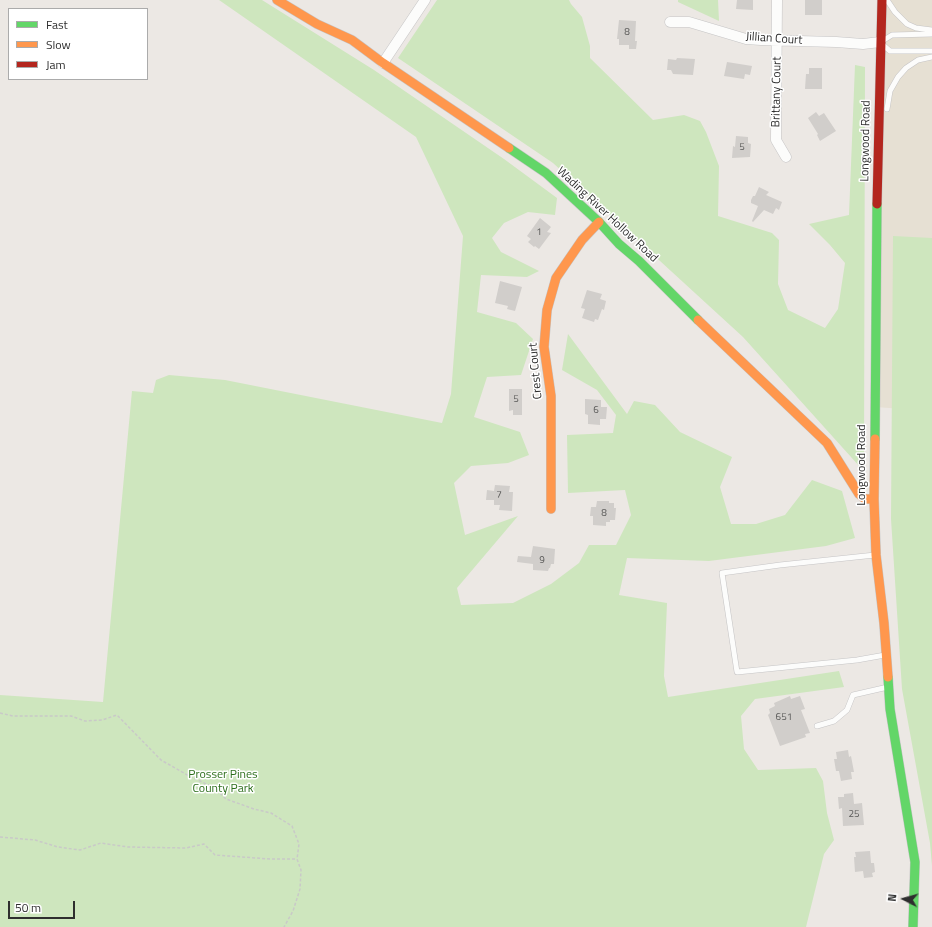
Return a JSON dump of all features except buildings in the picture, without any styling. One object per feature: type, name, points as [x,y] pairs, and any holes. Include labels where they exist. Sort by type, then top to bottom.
[{"type":"street","name":"Wading River Hollow Road","points":[[277,0],[317,24],[352,40],[383,63],[546,173],[599,222],[619,244],[639,261],[696,319],[827,443],[859,494],[865,513],[876,535]]},
{"type":"street","points":[[383,63],[425,0]]},
{"type":"street","name":"Brittany Court","points":[[777,0],[776,140],[786,157]]},
{"type":"street","name":"Longwood Road","points":[[882,0],[878,157],[874,499],[876,555],[894,736],[915,862],[913,927]]},
{"type":"street","name":"Jillian Court","points":[[670,22],[689,22],[746,39],[863,44],[880,42]]},
{"type":"street","name":"Crest Court","points":[[551,509],[551,396],[544,347],[547,310],[556,278],[582,240],[599,222]]},
{"type":"street","points":[[859,494],[865,499],[874,499]]},
{"type":"lane","points":[[887,0],[895,12],[907,24],[916,28],[932,30]]},
{"type":"lane","points":[[932,34],[892,35],[880,42],[890,51],[932,51]]},
{"type":"lane","points":[[886,117],[890,91],[898,77],[906,68],[918,60],[932,57]]},
{"type":"lane","points":[[878,157],[885,132]]},
{"type":"lane","points":[[876,555],[780,565],[722,573],[737,672],[857,660],[886,655]]},
{"type":"lane","points":[[817,726],[834,722],[848,710],[853,696],[889,686]]},
{"type":"path","points":[[0,713],[13,716],[71,716],[85,721],[102,720],[117,715],[162,760],[189,776],[215,788],[226,799],[254,809],[271,813],[292,826],[299,844],[297,859],[302,870],[300,889],[293,911],[284,927]]},
{"type":"path","points":[[0,837],[35,840],[58,847],[80,850],[101,843],[128,847],[179,848],[204,844],[215,855],[270,859],[297,859]]},
{"type":"shaded area","points":[[882,0],[932,0],[932,411],[875,407]]},
{"type":"green space","name":"Prosser Pines County Park","points":[[219,0],[262,0],[374,70],[504,159],[557,198],[555,215],[528,212],[504,223],[492,238],[501,252],[539,271],[527,277],[481,275],[477,312],[516,323],[533,339],[521,375],[487,377],[474,417],[520,432],[529,455],[508,463],[471,466],[454,483],[465,535],[518,516],[457,588],[461,605],[513,603],[551,584],[579,563],[589,545],[616,545],[631,515],[625,490],[568,493],[567,435],[613,433],[616,415],[597,390],[562,370],[568,334],[627,414],[634,401],[655,405],[680,432],[732,457],[720,487],[731,524],[756,524],[785,515],[812,480],[842,491],[855,538],[826,546],[709,561],[627,558],[619,595],[667,603],[664,676],[668,697],[839,671],[844,687],[755,699],[741,716],[744,749],[758,770],[816,768],[823,781],[827,813],[834,840],[824,854],[806,927],[0,927],[0,695],[103,702],[132,391],[153,393],[156,380],[169,375],[225,380],[442,423],[451,394],[463,236],[416,137]]},
{"type":"green space","points":[[437,0],[569,0],[582,17],[590,46],[590,58],[653,120],[684,115],[700,121],[706,132],[719,166],[718,216],[772,233],[779,240],[778,284],[788,310],[825,328],[838,309],[845,263],[809,224],[849,215],[855,65],[865,67],[864,462],[860,467],[743,337],[553,163],[398,58]]},
{"type":"green space","points":[[678,0],[718,0],[719,21],[678,2]]},
{"type":"green space","points":[[893,236],[932,238],[932,866],[930,843],[902,689],[891,519]]},
{"type":"traffic: fast","points":[[509,148],[546,173],[599,222],[619,244],[639,261],[698,320]]},
{"type":"traffic: fast","points":[[875,439],[877,204]]},
{"type":"traffic: fast","points":[[888,677],[890,709],[915,862],[913,927]]},
{"type":"traffic: slow","points":[[277,0],[317,24],[352,40],[383,63],[509,148]]},
{"type":"traffic: slow","points":[[551,509],[551,396],[544,347],[547,310],[556,278],[582,240],[599,222]]},
{"type":"traffic: slow","points":[[698,320],[827,443],[859,494],[865,499],[874,499]]},
{"type":"traffic: slow","points":[[875,439],[874,499],[876,555],[884,623],[888,677]]},
{"type":"traffic: jam","points":[[877,204],[882,0]]}]
